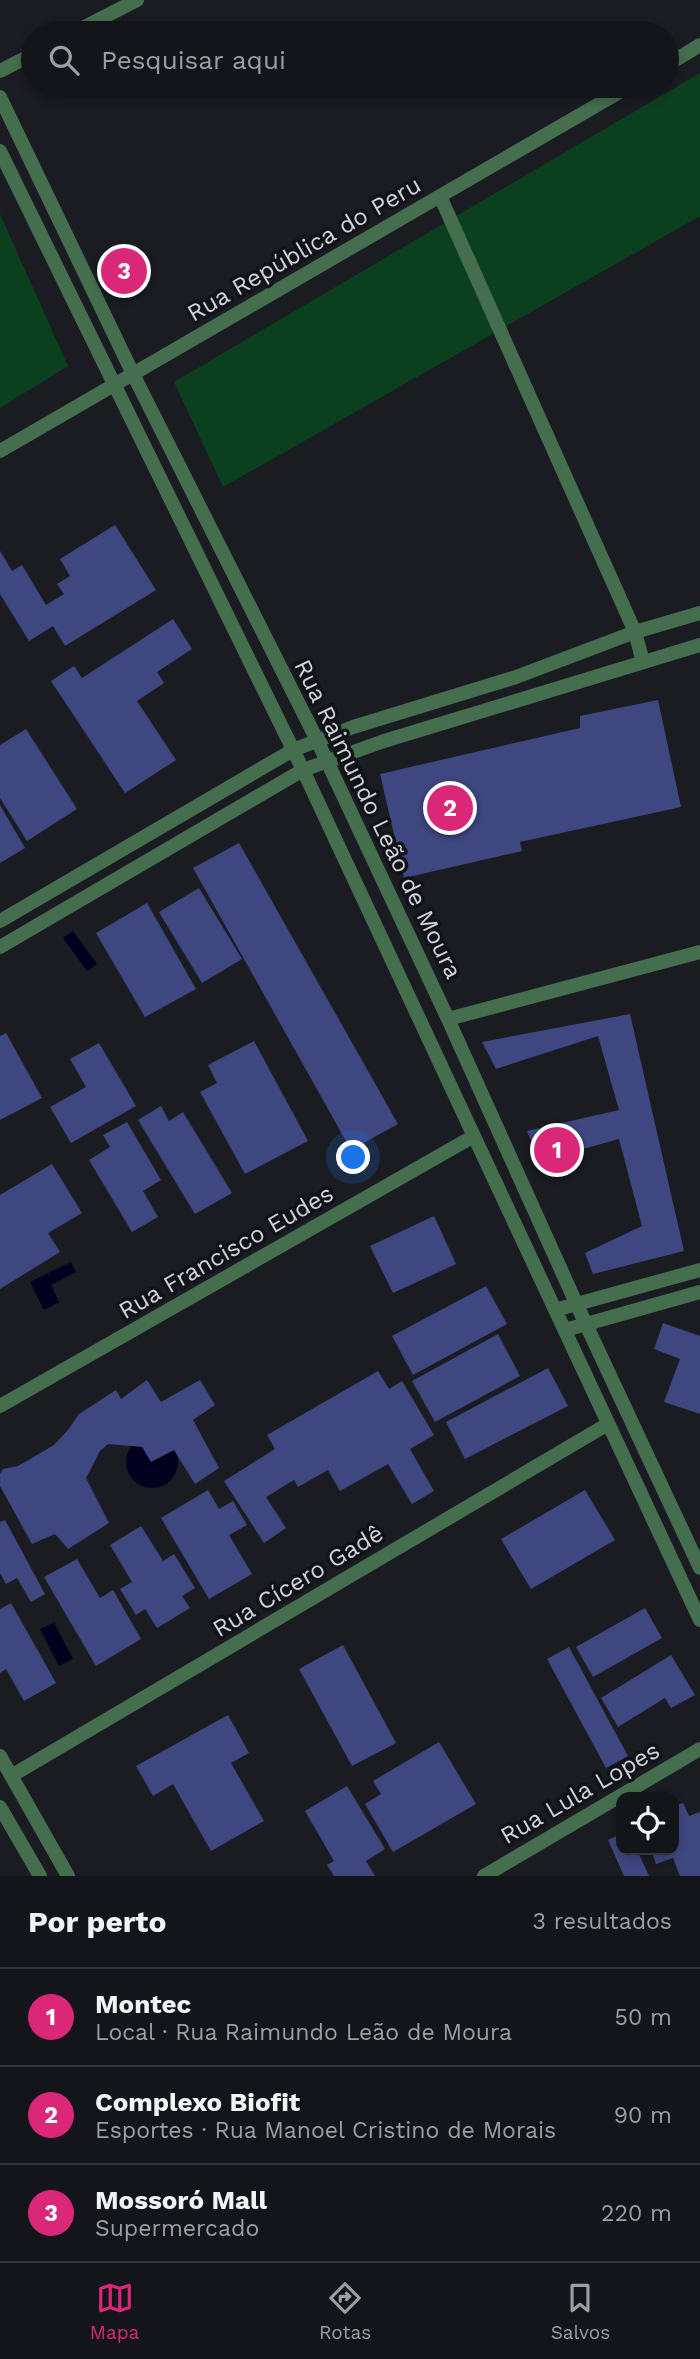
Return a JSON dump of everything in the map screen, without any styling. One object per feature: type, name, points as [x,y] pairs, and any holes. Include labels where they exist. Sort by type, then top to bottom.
[{"type":"street","points":[[96,21],[137,0]]},
{"type":"street","points":[[679,58],[700,45]]},
{"type":"street","points":[[0,71],[21,60]]},
{"type":"street","name":"Rua Raimundo Leão de Moura","points":[[0,97],[133,373],[317,740],[700,1568]]},
{"type":"street","name":"Rua República do Peru","points":[[0,451],[609,98]]},
{"type":"street","name":"Rua Raimundo Leão de Moura","points":[[0,151],[303,770],[700,1620]]},
{"type":"street","points":[[440,196],[635,632],[643,662]]},
{"type":"street","points":[[0,921],[293,750],[516,677],[635,632],[700,613]]},
{"type":"street","points":[[0,947],[303,770],[384,741],[700,645]]},
{"type":"street","points":[[448,1019],[700,952]]},
{"type":"street","name":"Rua Francisco Eudes","points":[[0,1406],[474,1136]]},
{"type":"street","points":[[555,1311],[700,1270]]},
{"type":"street","points":[[565,1330],[700,1292]]},
{"type":"street","name":"Rua Cícero Gadê","points":[[11,1776],[608,1424]]},
{"type":"street","name":"Rua Lula Lopes","points":[[484,1876],[700,1749]]},
{"type":"street","points":[[0,1756],[68,1876]]},
{"type":"street","points":[[0,1807],[40,1876]]},
{"type":"green space","points":[[700,73],[700,216],[223,487],[174,382],[657,98],[679,98],[679,85]]},
{"type":"green space","points":[[0,214],[68,366],[0,408]]},
{"type":"water","points":[[73,931],[97,964],[87,971],[63,938]]},
{"type":"water","points":[[71,1262],[76,1272],[51,1285],[59,1302],[44,1310],[30,1282]]},
{"type":"water","points":[[152,1436],[162,1438],[170,1444],[176,1452],[176,1472],[170,1480],[162,1486],[152,1488],[142,1486],[134,1480],[128,1472],[126,1462],[128,1452],[134,1444],[142,1438]]},
{"type":"water","points":[[54,1623],[73,1659],[59,1666],[40,1629]]},
{"type":"building","points":[[115,525],[156,590],[65,646],[53,626],[29,641],[0,594],[0,551],[12,571],[22,565],[46,605],[64,594],[57,584],[70,576],[60,559]]},
{"type":"building","points":[[173,619],[192,649],[157,672],[164,683],[137,701],[176,760],[125,793],[51,681],[74,666],[82,678]]},
{"type":"building","points":[[658,700],[681,807],[520,842],[522,851],[404,878],[380,774],[580,728],[580,716]]},
{"type":"building","points":[[26,729],[77,809],[27,841],[0,798],[0,745]]},
{"type":"building","points":[[0,805],[25,848],[0,863]]},
{"type":"building","points":[[239,843],[398,1124],[351,1150],[193,868]]},
{"type":"building","points":[[199,888],[242,959],[202,983],[159,912]]},
{"type":"building","points":[[147,903],[196,989],[145,1017],[96,933]]},
{"type":"building","points":[[630,1014],[684,1251],[593,1274],[585,1253],[642,1226],[619,1139],[540,1161],[527,1131],[619,1110],[598,1036],[496,1069],[482,1042]]},
{"type":"building","points":[[6,1033],[42,1098],[0,1120],[0,1036]]},
{"type":"building","points":[[254,1041],[308,1141],[245,1174],[200,1092],[217,1083],[208,1065]]},
{"type":"building","points":[[99,1043],[136,1106],[71,1143],[50,1107],[86,1087],[70,1059]]},
{"type":"building","points":[[161,1106],[169,1121],[183,1112],[232,1193],[195,1214],[138,1120]]},
{"type":"building","points":[[127,1122],[161,1180],[143,1191],[158,1217],[132,1232],[89,1160],[110,1147],[103,1135]]},
{"type":"building","points":[[52,1164],[82,1213],[48,1233],[60,1252],[0,1289],[0,1195]]},
{"type":"building","points":[[434,1216],[456,1264],[393,1293],[370,1246]]},
{"type":"building","points":[[486,1286],[507,1324],[413,1375],[392,1336]]},
{"type":"building","points":[[663,1323],[700,1336],[700,1414],[664,1402],[680,1359],[654,1349]]},
{"type":"building","points":[[498,1334],[520,1376],[435,1422],[412,1381]]},
{"type":"building","points":[[548,1368],[568,1406],[465,1459],[446,1422]]},
{"type":"building","points":[[378,1371],[389,1389],[402,1381],[434,1435],[410,1449],[434,1491],[412,1504],[388,1464],[340,1491],[328,1470],[298,1487],[294,1480],[266,1497],[286,1528],[264,1543],[224,1481],[275,1449],[267,1435]]},
{"type":"building","points":[[147,1380],[161,1402],[200,1380],[215,1405],[193,1420],[219,1468],[195,1484],[174,1450],[151,1462],[142,1447],[108,1444],[100,1451],[86,1478],[109,1523],[68,1549],[55,1534],[32,1544],[0,1486],[3,1469],[18,1466],[54,1445],[79,1414],[116,1390],[121,1399]]},
{"type":"building","points":[[208,1490],[219,1509],[233,1501],[247,1525],[229,1535],[252,1574],[209,1599],[161,1518]]},
{"type":"building","points":[[585,1490],[615,1540],[531,1589],[501,1539]]},
{"type":"building","points":[[5,1520],[45,1594],[31,1602],[17,1578],[6,1584],[0,1573],[0,1522]]},
{"type":"building","points":[[141,1526],[163,1561],[174,1554],[195,1588],[182,1596],[190,1608],[157,1628],[145,1609],[136,1615],[120,1589],[132,1582],[110,1545]]},
{"type":"building","points":[[77,1559],[100,1598],[113,1590],[141,1639],[96,1666],[44,1577]]},
{"type":"building","points":[[11,1603],[56,1683],[24,1701],[6,1669],[0,1673],[0,1609]]},
{"type":"building","points":[[645,1608],[662,1638],[593,1677],[576,1647]]},
{"type":"building","points":[[343,1645],[396,1743],[352,1766],[299,1669]]},
{"type":"building","points":[[569,1647],[628,1756],[606,1768],[547,1659]]},
{"type":"building","points":[[671,1655],[695,1695],[671,1708],[665,1698],[618,1727],[601,1698]]},
{"type":"building","points":[[228,1715],[249,1753],[231,1763],[264,1821],[211,1851],[173,1784],[153,1796],[136,1766]]},
{"type":"building","points":[[439,1742],[476,1804],[393,1852],[365,1804],[381,1794],[373,1781]]},
{"type":"building","points":[[347,1786],[385,1849],[366,1861],[375,1876],[334,1876],[327,1865],[334,1861],[305,1811]]},
{"type":"building","points":[[683,1803],[689,1816],[700,1812],[700,1876],[680,1876],[673,1858],[656,1864],[653,1855],[679,1855],[679,1804]]},
{"type":"building","points":[[616,1836],[616,1855],[639,1855],[649,1876],[624,1876],[608,1840]]},
{"type":"place","name":"Mossoró Mall","points":[[124,271]]},
{"type":"place","name":"Complexo Biofit","points":[[450,808]]},
{"type":"place","name":"Montec","points":[[557,1150]]}]
